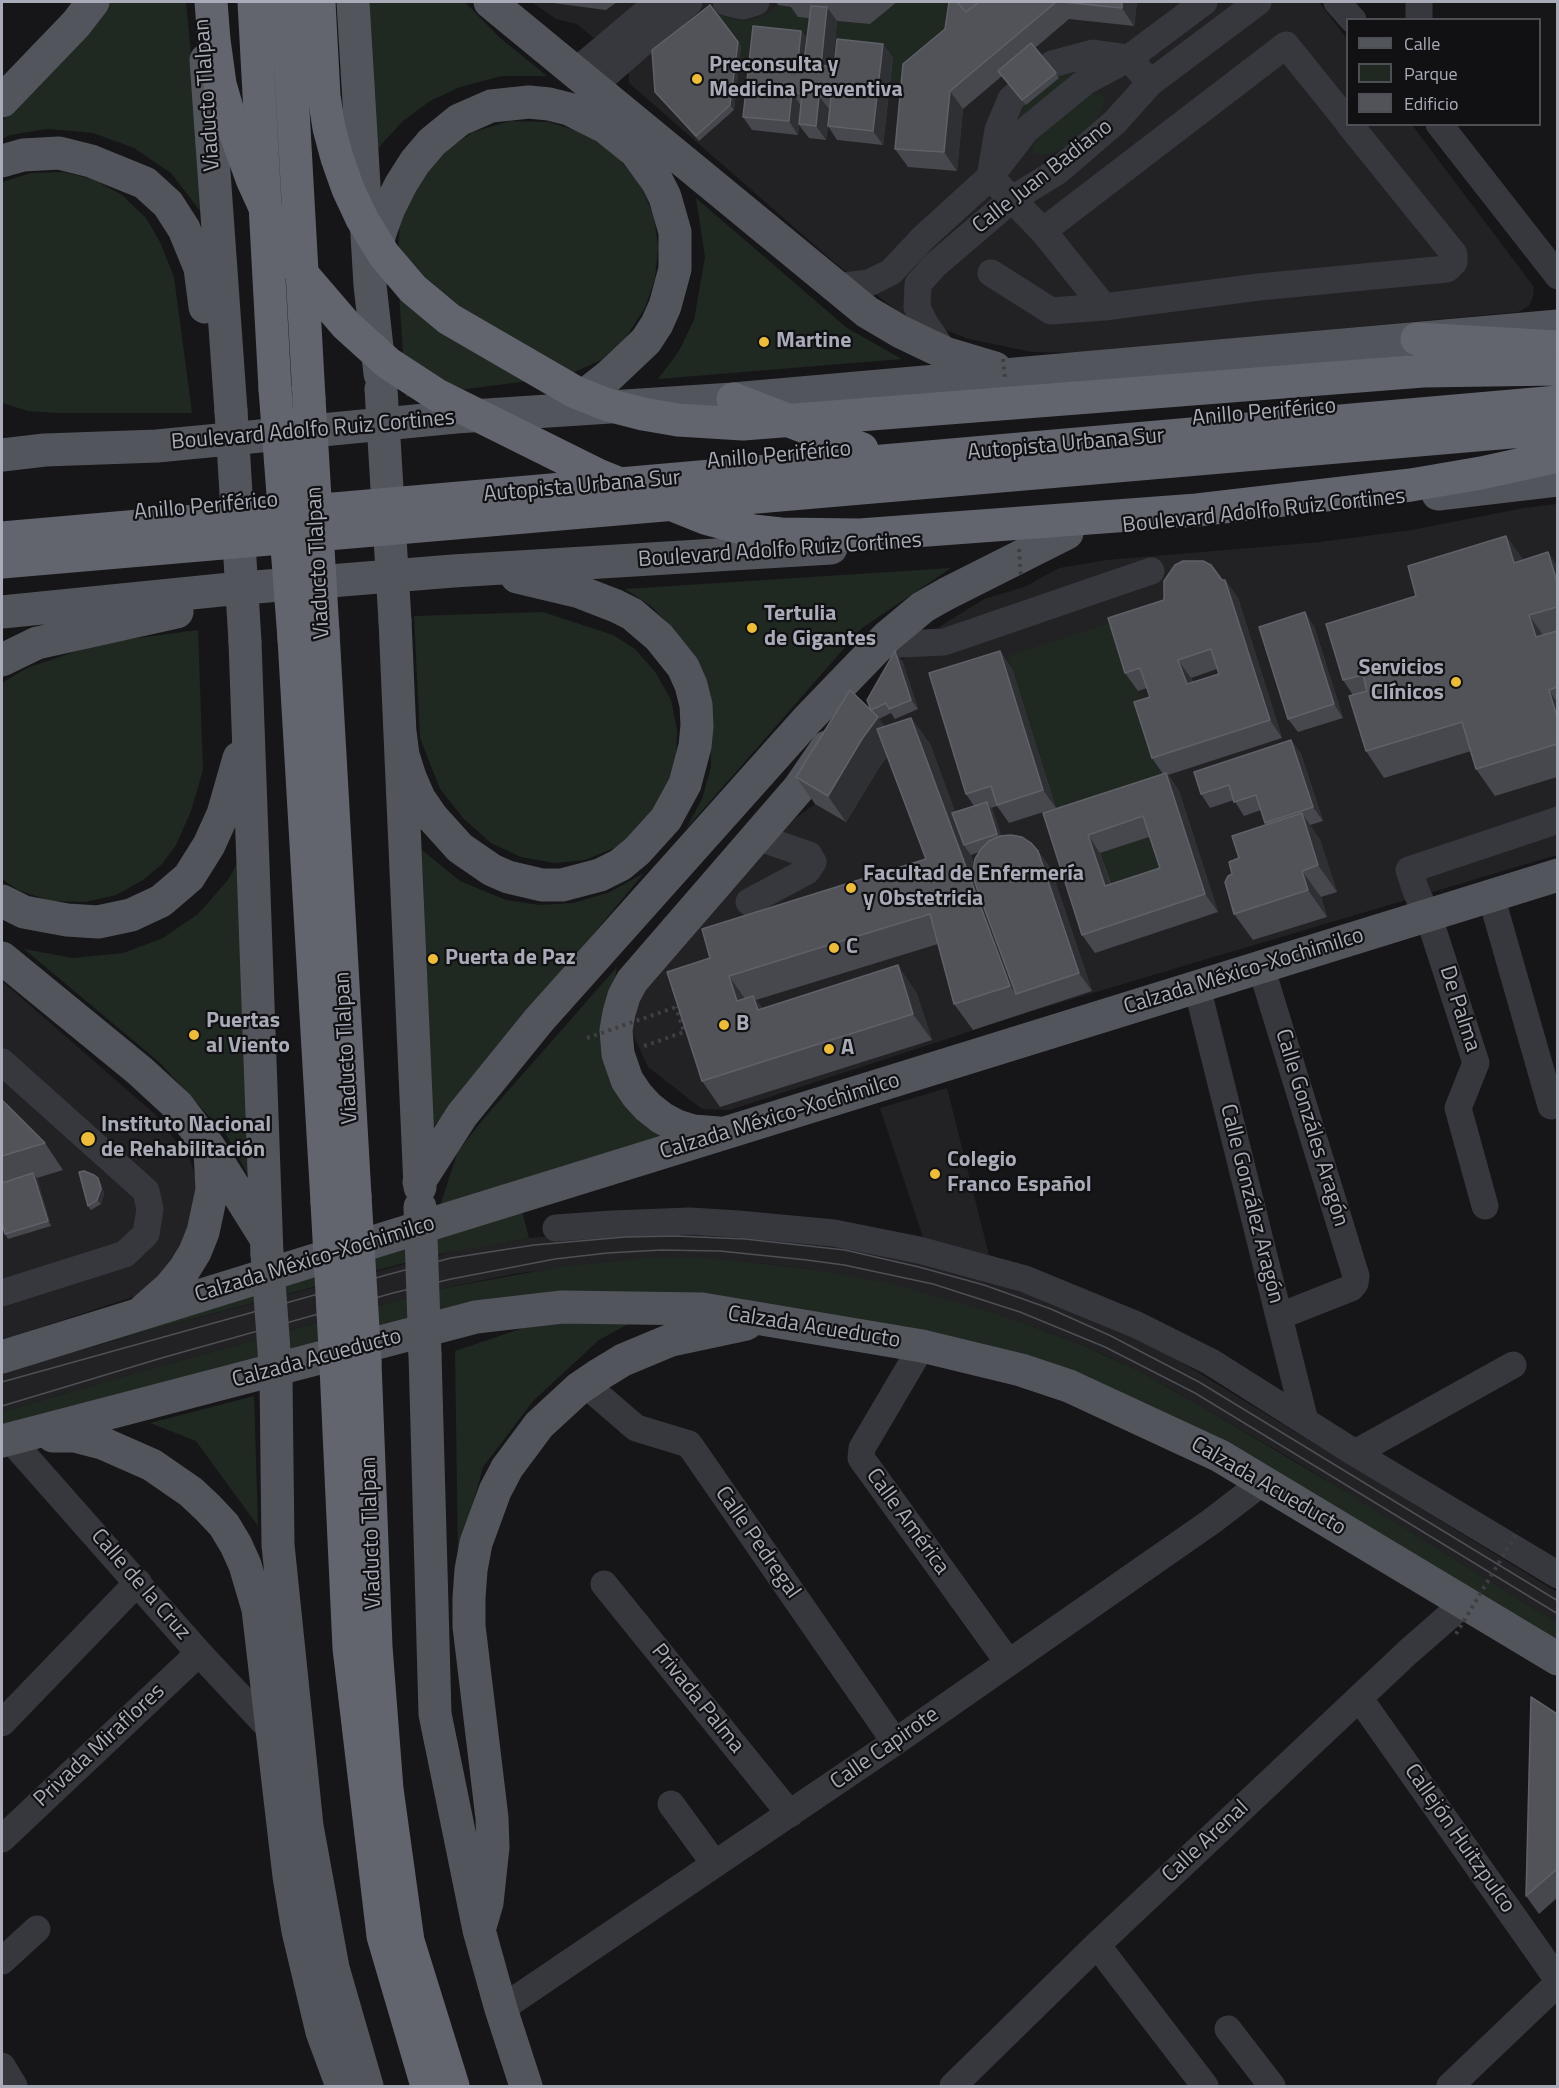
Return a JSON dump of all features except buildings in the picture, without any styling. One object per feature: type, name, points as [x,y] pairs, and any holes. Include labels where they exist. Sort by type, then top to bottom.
[{"type":"highway","points":[[211,2],[220,84],[252,179],[281,243],[303,275],[346,325],[388,363],[437,395],[598,475],[705,518],[753,531],[781,534],[835,536],[895,532],[1197,510],[1376,490],[1481,473],[1557,456]]},
{"type":"highway","name":"Viaducto Tlalpan","points":[[254,2],[275,389],[308,635]]},
{"type":"highway","name":"Viaducto Tlalpan","points":[[287,2],[309,398],[308,635],[351,1365],[387,1789],[408,1941],[453,2086]]},
{"type":"highway","points":[[319,2],[324,96],[329,128],[348,189],[362,219],[384,255],[413,289],[449,319],[575,392],[608,405],[678,420],[742,424],[1423,371],[1557,369]]},
{"type":"highway","points":[[1417,339],[1557,347]]},
{"type":"highway","name":"Anillo Periférico","points":[[2,526],[1557,388]]},
{"type":"highway","points":[[733,399],[862,449]]},
{"type":"highway","name":"Autopista Urbana Sur","points":[[2,538],[1557,402]]},
{"type":"highway","name":"Autopista Urbana Sur","points":[[2,562],[1557,428]]},
{"type":"highway","points":[[2,576],[1083,482],[1266,469],[1557,441]]},
{"type":"highway","points":[[1472,491],[1557,467]]},
{"type":"highway","name":"Viaducto Tlalpan","points":[[351,1365],[349,1648],[381,1924],[427,2086]]},
{"type":"main road","points":[[2,101],[76,24],[93,2]]},
{"type":"main road","name":"Viaducto Tlalpan","points":[[201,2],[231,400],[245,642],[266,1246],[276,1378],[278,1545],[307,1826],[333,1968],[367,2086]]},
{"type":"main road","points":[[353,2],[370,285],[381,389],[397,653],[420,1195],[435,1714],[479,1930],[526,2086]]},
{"type":"main road","points":[[490,2],[867,312],[945,353],[1014,374]]},
{"type":"main road","points":[[370,285],[380,233],[401,184],[415,162],[432,142],[459,120],[491,106],[529,102],[568,109],[605,127],[636,152],[657,181],[665,197],[675,232],[675,269],[665,306],[646,341],[609,376],[585,395],[558,411]]},
{"type":"main road","points":[[2,161],[23,155],[59,153],[91,161],[145,183],[168,204],[184,229],[200,268],[213,357],[231,400]]},
{"type":"main road","name":"Boulevard Adolfo Ruiz Cortines","points":[[2,455],[45,450],[157,446],[456,417],[733,399],[1557,326]]},
{"type":"main road","points":[[2,436],[45,450]]},
{"type":"main road","name":"Boulevard Adolfo Ruiz Cortines","points":[[2,612],[231,589],[495,569],[1067,533],[1557,480]]},
{"type":"main road","points":[[420,1195],[462,1115],[539,1020],[807,720],[876,648],[902,623],[945,594],[1067,533]]},
{"type":"main road","points":[[400,732],[403,755],[410,777],[419,798],[432,817],[453,841],[477,861],[508,877],[525,882],[562,885],[600,875],[620,865],[660,828],[677,802],[691,766],[697,726],[696,705],[691,685],[672,651],[646,625],[616,606],[580,592],[540,584],[495,569]]},
{"type":"main road","points":[[2,660],[37,643],[169,614],[231,589]]},
{"type":"main road","points":[[727,1133],[710,1134],[677,1126],[648,1107],[632,1088],[621,1064],[616,1030],[624,996],[632,981],[799,788],[823,753],[844,716],[876,648]]},
{"type":"main road","points":[[2,901],[24,912],[67,920],[98,922],[114,920],[146,909],[176,890],[200,861],[223,814],[240,755],[246,709]]},
{"type":"main road","name":"Calzada México-Xochimilco","points":[[2,1356],[1557,875]]},
{"type":"main road","points":[[2,958],[160,1088],[183,1113],[209,1147],[266,1246]]},
{"type":"main road","points":[[138,1314],[170,1287],[184,1270],[199,1242],[209,1211],[212,1190],[209,1147]]},
{"type":"main road","name":"Calzada Acueducto","points":[[5,1440],[476,1317],[562,1307],[702,1309],[922,1346],[1020,1370],[1069,1386],[1220,1456],[1264,1481],[1460,1618],[1557,1659]]},
{"type":"main road","points":[[479,1930],[487,1903],[493,1847],[492,1818],[469,1626],[469,1598],[476,1542],[495,1491],[507,1468],[539,1425],[585,1384],[622,1360],[663,1343],[699,1333],[765,1321]]},
{"type":"main road","points":[[5,1440],[75,1436],[128,1453],[181,1485],[208,1508],[224,1525],[245,1565],[258,1609],[298,1931],[322,2032],[342,2086]]},
{"type":"street","points":[[576,72],[634,2]]},
{"type":"street","points":[[576,72],[658,2]]},
{"type":"street","points":[[576,72],[689,2]]},
{"type":"street","points":[[726,2],[743,6],[756,2]]},
{"type":"street","name":"Calle Juan Badiano","points":[[836,286],[869,283],[891,272],[923,238],[990,177],[1026,130],[1086,81],[1129,58],[1204,2]]},
{"type":"street","name":"Calle Juan Badiano","points":[[945,353],[916,307],[918,284],[935,265],[1011,200],[1058,171],[1115,122],[1150,83],[1258,2]]},
{"type":"street","points":[[1337,2],[1351,18]]},
{"type":"street","points":[[1419,2],[1419,18]]},
{"type":"street","points":[[1043,231],[1286,45],[1346,120]]},
{"type":"street","points":[[1129,58],[1150,83]]},
{"type":"street","points":[[991,273],[1051,312],[1259,287],[1447,269],[1454,262],[1454,254],[1350,126]]},
{"type":"street","points":[[1441,126],[1557,276]]},
{"type":"street","points":[[990,177],[1043,231],[1104,307]]},
{"type":"street","points":[[876,648],[944,642],[1151,571]]},
{"type":"street","name":"De Palma","points":[[1485,1206],[1458,1108],[1476,1063],[1428,915],[1409,870],[1557,820]]},
{"type":"street","points":[[749,903],[807,871],[813,862],[809,855],[757,837]]},
{"type":"street","points":[[1491,896],[1551,1106]]},
{"type":"street","name":"Calle Gonzáles Aragón","points":[[1261,967],[1356,1276],[1351,1288],[1280,1316]]},
{"type":"street","name":"Calle González Aragón","points":[[1197,987],[1305,1421]]},
{"type":"street","points":[[2,1062],[146,1191],[150,1209],[146,1234],[125,1254],[2,1293]]},
{"type":"street","points":[[556,1228],[690,1221],[834,1233],[873,1239],[954,1258],[1025,1279],[1153,1333],[1219,1367],[1355,1453],[1557,1575]]},
{"type":"street","name":"Calle América","points":[[922,1346],[862,1448],[861,1458],[1008,1662]]},
{"type":"street","points":[[1355,1453],[1513,1365]]},
{"type":"street","name":"Calle Pedregal","points":[[585,1384],[636,1428],[689,1444],[895,1742]]},
{"type":"street","name":"Calle de la Cruz","points":[[5,1440],[138,1582],[199,1653],[272,1731]]},
{"type":"street","name":"Calle Capirote","points":[[501,2009],[895,1742],[1212,1521],[1264,1481]]},
{"type":"street","points":[[2,1723],[138,1582]]},
{"type":"street","name":"Privada Palma","points":[[604,1584],[790,1814]]},
{"type":"street","name":"Calle Arenal","points":[[954,2086],[1097,1945],[1408,1652],[1460,1618]]},
{"type":"street","name":"Privada Miraflores","points":[[2,1839],[199,1653]]},
{"type":"street","name":"Callejón Huitzpulco","points":[[1360,1699],[1557,1981]]},
{"type":"street","points":[[670,1804],[714,1863]]},
{"type":"street","points":[[2,1961],[37,1929]]},
{"type":"street","points":[[1097,1945],[1205,2086]]},
{"type":"street","points":[[1450,2086],[1557,1981]]},
{"type":"street","points":[[1228,2029],[1272,2086]]},
{"type":"street","points":[[2,2066],[14,2086]]},
{"type":"path","points":[[587,1038],[676,1007],[684,1032]]},
{"type":"path","points":[[1460,1618],[1518,1531]]},
{"type":"shaded area","points":[[532,2],[1319,2],[1346,38],[1346,126],[1413,126],[1534,287],[1533,297],[1529,306],[1518,312],[1078,353],[1032,352],[969,339],[900,313],[835,263],[629,83],[629,68],[577,24],[556,19]]},
{"type":"shaded area","points":[[1557,504],[1557,855],[1029,1012],[730,1110],[702,1109],[648,1067],[630,1028],[651,963],[759,845],[815,804],[902,660],[936,629],[984,599],[1024,587],[1059,568],[1107,560],[1320,542],[1411,530],[1524,508]]},
{"type":"shaded area","name":"Instituto Nacional de Rehabilitación","points":[[2,981],[157,1116],[191,1162],[200,1193],[194,1232],[145,1293],[2,1340]]},
{"type":"shaded area","name":"Colegio Franco Español","points":[[947,1088],[989,1255],[924,1240],[880,1108]]},
{"type":"shaded area","points":[[666,1227],[842,1242],[1053,1301],[1168,1354],[1557,1592],[1557,1623],[1297,1462],[1173,1390],[1111,1358],[1001,1315],[817,1270],[758,1263],[672,1258],[617,1261],[513,1274],[440,1289],[2,1412],[2,1373],[143,1332],[467,1248],[529,1238]]},
{"type":"green space","points":[[105,2],[186,2],[207,220],[171,173],[134,148],[93,133],[48,129],[10,135],[2,139],[2,121],[72,47]]},
{"type":"green space","points":[[358,2],[465,2],[499,37],[547,76],[502,76],[460,87],[430,101],[403,121],[381,145],[363,173]]},
{"type":"green space","points":[[897,2],[955,2],[963,11],[915,91],[889,88],[892,57],[834,51],[837,21],[870,24]]},
{"type":"green space","points":[[778,5],[798,7],[798,17],[820,19],[817,45],[758,75],[738,73],[713,10],[728,18],[745,21],[759,18],[771,12]]},
{"type":"green space","points":[[1073,72],[1075,77],[1022,120],[1017,118],[1018,109],[1050,75]]},
{"type":"green space","points":[[1097,93],[1104,96],[1104,104],[1099,115],[1079,138],[1053,153],[1041,155],[1033,153],[1033,146],[1039,132],[1083,96]]},
{"type":"green space","points":[[510,121],[549,122],[584,133],[615,154],[639,182],[654,216],[658,247],[655,278],[645,308],[626,337],[601,360],[566,376],[406,397],[397,265],[400,224],[415,185],[440,154],[473,132]]},
{"type":"green space","points":[[63,172],[93,179],[122,195],[146,218],[160,242],[174,277],[192,413],[57,413],[28,411],[2,403],[2,182],[31,173]]},
{"type":"green space","points":[[696,198],[847,328],[902,359],[658,379],[679,351],[694,320],[705,257]]},
{"type":"green space","points":[[951,568],[862,628],[686,829],[702,799],[711,767],[711,711],[694,657],[673,628],[651,606],[625,589]]},
{"type":"green space","points":[[543,612],[613,635],[635,649],[656,673],[671,700],[677,730],[676,761],[664,799],[640,830],[614,848],[585,860],[554,863],[521,857],[491,843],[464,819],[440,789],[420,738],[414,616]]},
{"type":"green space","points":[[1116,621],[1170,794],[1063,829],[1008,656]]},
{"type":"green space","points":[[198,630],[203,770],[191,811],[176,845],[162,864],[143,880],[116,895],[86,902],[51,901],[18,890],[2,879],[2,683],[27,668],[100,643]]},
{"type":"green space","points":[[1155,835],[1172,886],[1117,904],[1100,853]]},
{"type":"green space","points":[[422,850],[460,881],[506,900],[539,905],[573,903],[610,892],[644,873],[433,1127]]},
{"type":"green space","points":[[239,860],[250,1179],[227,1136],[159,1062],[24,949],[73,958],[123,953],[163,938],[198,914],[228,880]]},
{"type":"green space","points":[[617,967],[607,1026],[680,1134],[439,1209],[458,1151],[485,1117]]},
{"type":"green space","points":[[520,1203],[529,1238],[435,1255],[143,1332],[2,1372]]},
{"type":"green space","points":[[646,1258],[701,1258],[758,1263],[817,1270],[893,1284],[1001,1315],[1080,1344],[1138,1371],[1199,1405],[1351,1495],[1557,1623],[1557,1651],[1049,1372],[559,1302],[2,1438],[2,1412],[121,1377],[440,1289],[559,1267]]},
{"type":"green space","points":[[661,1306],[599,1340],[534,1400],[483,1467],[458,1557],[455,1351],[561,1315]]},
{"type":"green space","points":[[254,1396],[258,1526],[196,1441],[150,1423]]},
{"type":"tram line","points":[[2,1382],[451,1258],[534,1245],[625,1237],[676,1236],[745,1239],[845,1250],[984,1285],[1051,1309],[1111,1336],[1199,1382],[1558,1601]]},
{"type":"tram line","points":[[2,1406],[165,1357],[393,1293],[555,1259],[661,1250],[720,1251],[807,1260],[844,1265],[933,1284],[1020,1312],[1105,1347],[1195,1393],[1558,1614]]},
{"type":"place","name":"Preconsulta y Medicina Preventiva","points":[[697,79]]},
{"type":"place","name":"Martine","points":[[764,342]]},
{"type":"place","name":"Tertulia de Gigantes","points":[[752,628]]},
{"type":"place","name":"Servicios Clínicos","points":[[1456,682]]},
{"type":"place","name":"Facultad de Enfermería y Obstetricia","points":[[851,888]]},
{"type":"place","name":"C","points":[[834,948]]},
{"type":"place","name":"Puerta de Paz","points":[[433,959]]},
{"type":"place","name":"B","points":[[724,1025]]},
{"type":"place","name":"Puertas al Viento","points":[[194,1035]]},
{"type":"place","name":"A","points":[[829,1049]]},
{"type":"place","name":"Instituto Nacional de Rehabilitación","points":[[88,1139]]},
{"type":"place","name":"Colegio Franco Español","points":[[935,1174]]}]
